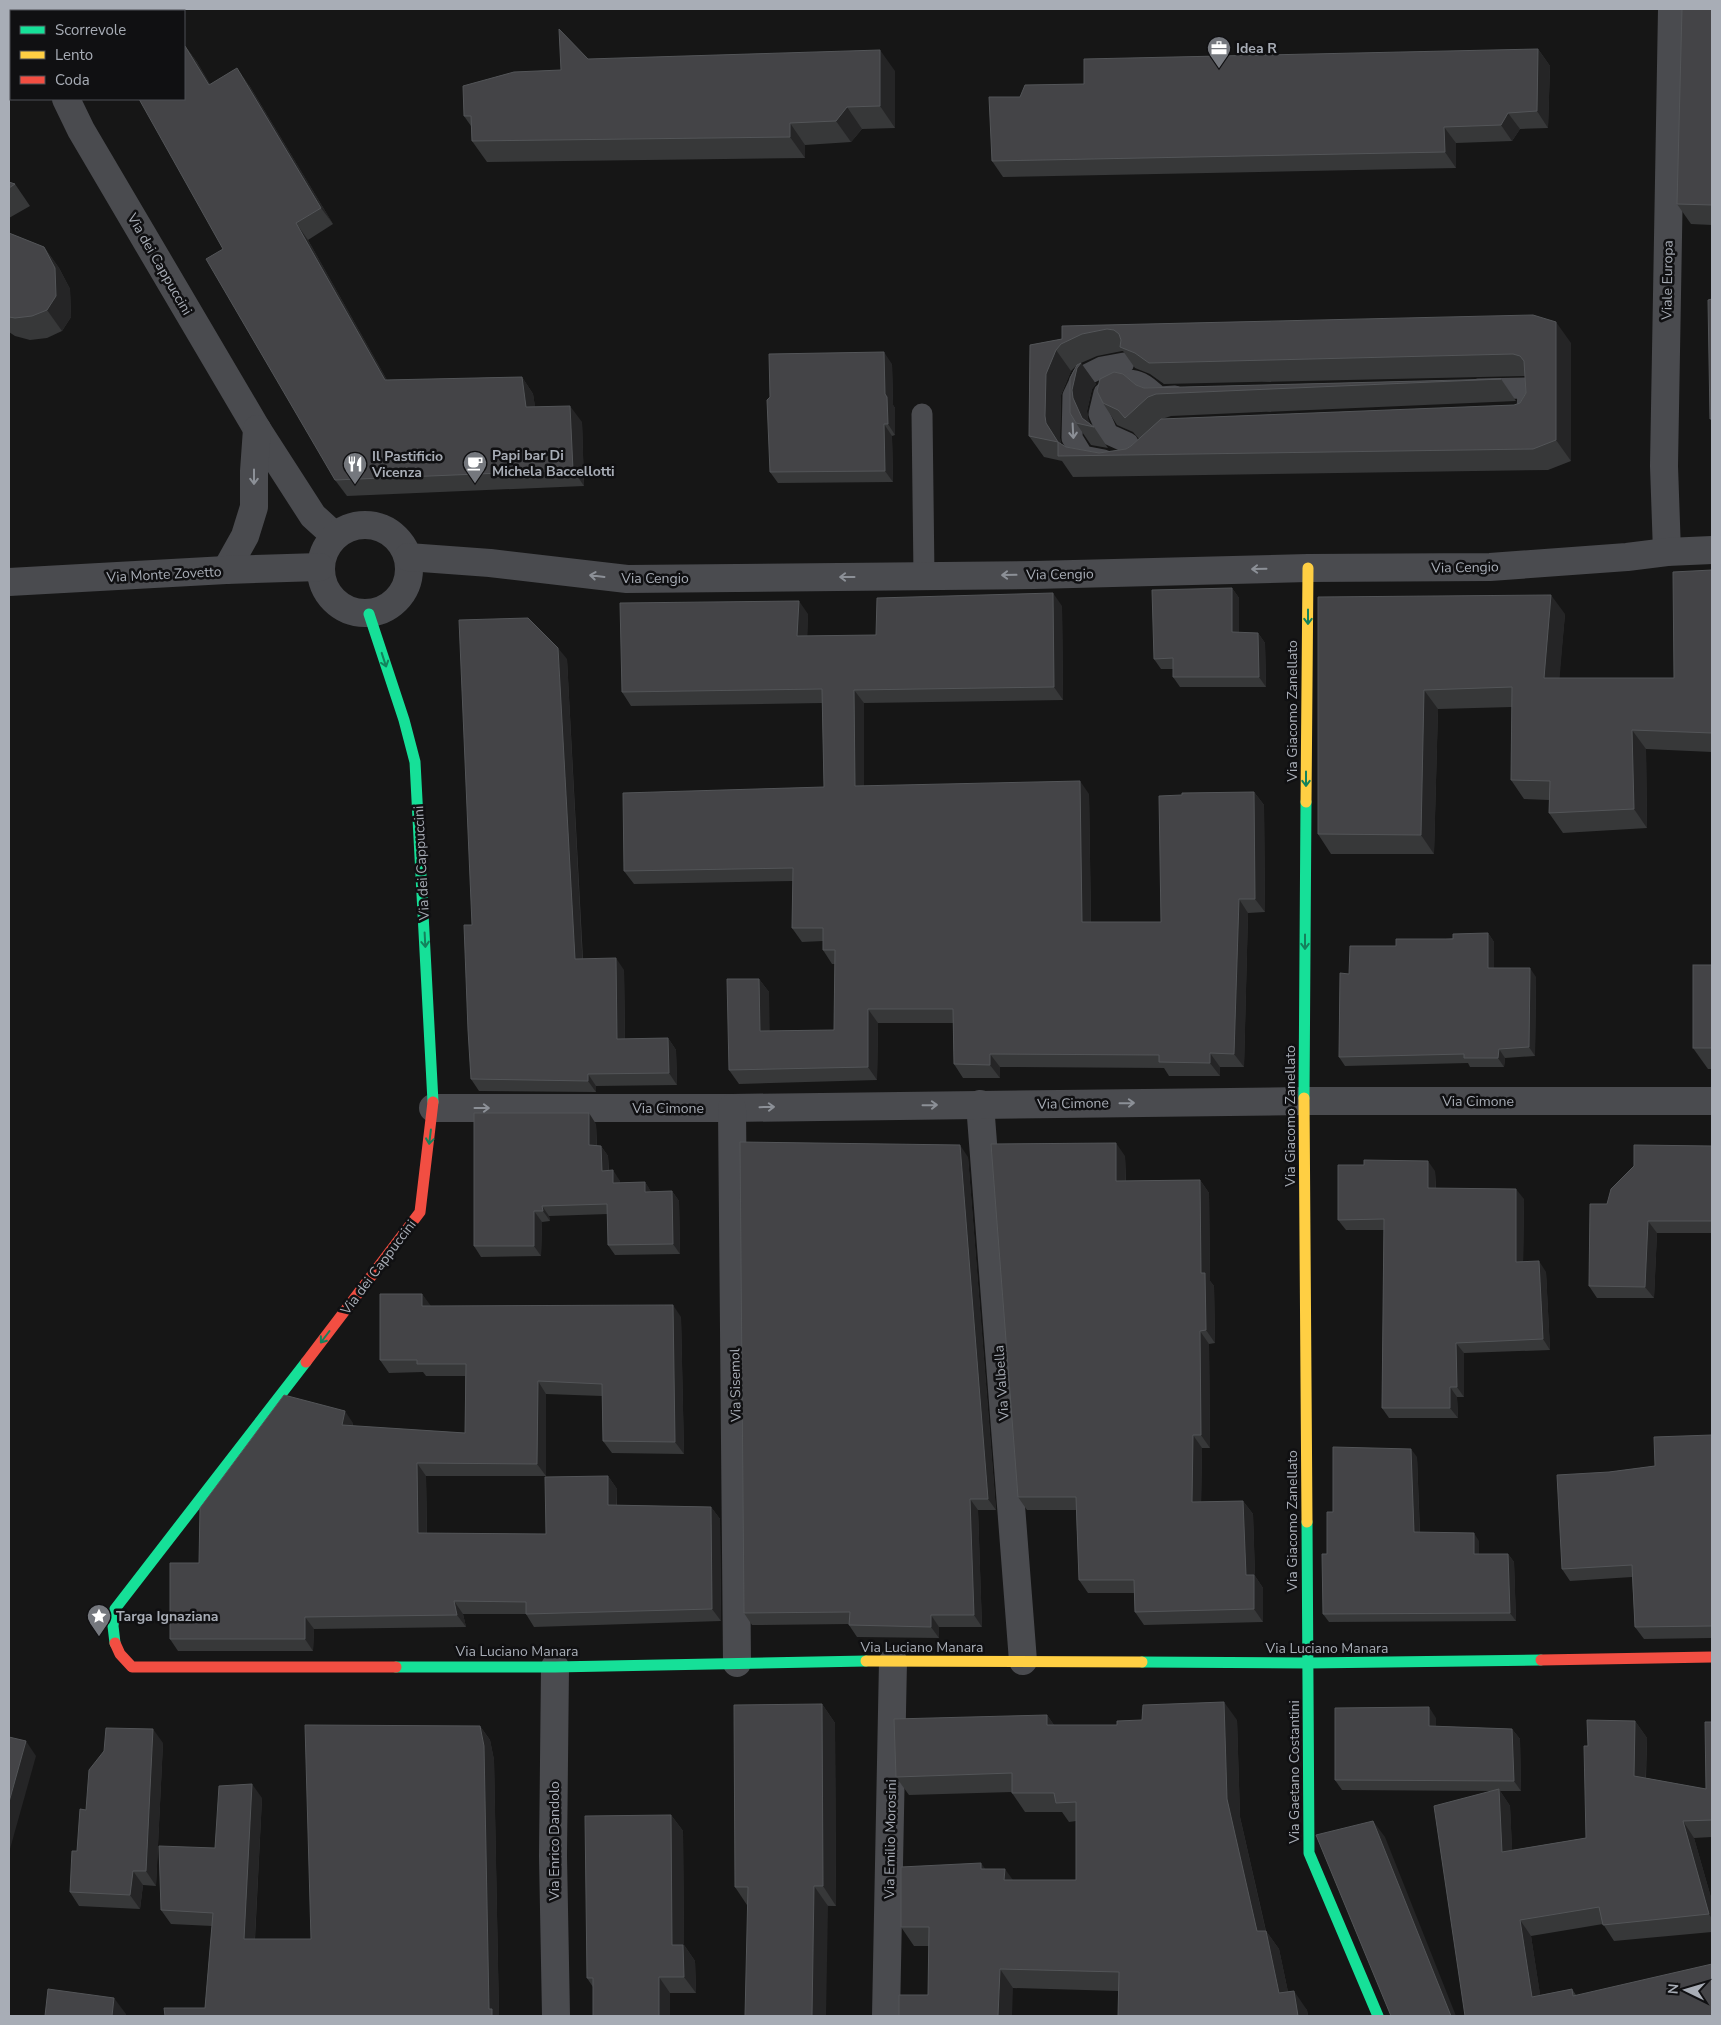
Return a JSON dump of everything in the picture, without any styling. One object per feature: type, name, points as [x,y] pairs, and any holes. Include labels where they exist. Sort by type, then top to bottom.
[{"type":"street","name":"Viale Europa","points":[[1668,552],[1664,466],[1672,9]]},
{"type":"street","name":"Via dei Cappuccini","points":[[66,100],[81,130],[257,429],[313,516],[336,536]]},
{"type":"street","points":[[226,570],[245,536],[254,507],[257,429]]},
{"type":"street","points":[[357,525],[380,527],[391,533],[401,543],[408,556],[410,572],[406,587],[397,601],[385,610],[369,614],[356,614],[344,609],[334,602],[321,580],[320,568],[324,550],[336,536],[357,525]]},
{"type":"street","name":"Via Cengio","points":[[408,556],[490,563],[627,579],[924,576],[1308,568],[1490,567],[1712,550]]},
{"type":"street","name":"Via Monte Zovetto","points":[[9,582],[226,570],[320,568]]},
{"type":"street","name":"Via Giacomo Zanellato","points":[[1308,568],[1304,1101],[1308,1663]]},
{"type":"street","name":"Via dei Cappuccini","points":[[132,1667],[123,1659],[115,1646],[112,1628],[115,1609],[267,1414],[420,1212],[433,1108],[415,762],[404,720],[369,614]]},
{"type":"street","name":"Via Cimone","points":[[433,1108],[732,1108],[1304,1101],[1712,1101]]},
{"type":"street","name":"Via Valbella","points":[[980,1104],[1023,1661]]},
{"type":"street","name":"Via Sisemol","points":[[732,1108],[737,1663]]},
{"type":"street","name":"Via Luciano Manara","points":[[132,1667],[555,1666],[893,1661],[1308,1663],[1712,1657]]},
{"type":"street","name":"Via Emilio Morosini","points":[[886,2016],[893,1661]]},
{"type":"street","name":"Via Gaetano Costantini","points":[[1308,1663],[1309,1853],[1378,2016]]},
{"type":"street","name":"Via Enrico Dandolo","points":[[555,1666],[554,1856],[556,2016]]},
{"type":"lane","points":[[1124,363],[1102,367],[1082,377],[1073,396],[1072,438],[1083,456],[1116,462],[1138,458],[1136,447],[1108,434],[1099,414],[1104,393],[1122,381],[1143,382],[1159,397],[1199,396]]},
{"type":"lane","points":[[1458,390],[1528,388],[1528,414],[1508,415]]},
{"type":"lane","points":[[922,414],[924,576]]},
{"type":"building","points":[[1682,9],[1712,9],[1712,205],[1677,204]]},
{"type":"building","points":[[559,29],[588,59],[880,50],[880,106],[847,107],[836,121],[790,123],[790,137],[472,141],[471,116],[464,116],[463,86],[514,72],[561,70]]},
{"type":"building","points":[[185,46],[209,85],[237,68],[321,208],[296,223],[385,380],[522,377],[526,407],[570,406],[573,470],[335,480],[206,259],[223,249],[140,100],[185,100]]},
{"type":"building","points":[[1538,49],[1537,111],[1508,113],[1501,125],[1444,127],[1445,152],[992,161],[989,97],[1020,97],[1025,85],[1084,84],[1084,59]]},
{"type":"building","points":[[9,182],[15,184],[9,188]]},
{"type":"building","points":[[9,233],[44,247],[55,268],[56,296],[47,310],[32,316],[9,317]]},
{"type":"building","points":[[1712,299],[1712,419],[1710,419],[1708,300]]},
{"type":"building","points":[[1533,315],[1556,322],[1556,440],[1533,449],[1058,456],[1058,442],[1029,436],[1030,345],[1062,339],[1062,326]],"holes":[[[1107,329],[1114,330],[1119,334],[1121,340],[1120,347],[1135,353],[1149,363],[1513,354],[1520,356],[1524,361],[1526,393],[1520,403],[1514,405],[1161,419],[1126,449],[1099,453],[1066,447],[1058,442],[1046,423],[1045,416],[1046,374],[1056,350],[1061,344],[1082,334]]]},
{"type":"building","points":[[884,352],[888,424],[884,424],[885,471],[770,472],[767,400],[770,397],[769,354]]},
{"type":"building","points":[[1081,363],[1077,368],[1072,390],[1073,398],[1082,418],[1094,427],[1076,423],[1070,413],[1070,378],[1077,365]]},
{"type":"building","points":[[1114,372],[1123,374],[1136,385],[1144,388],[1501,379],[1156,394],[1148,397],[1125,418],[1118,410],[1103,403],[1097,391],[1100,379]]},
{"type":"building","points":[[1712,570],[1712,733],[1632,730],[1634,809],[1549,813],[1550,781],[1511,780],[1512,687],[1424,690],[1421,835],[1318,834],[1318,597],[1551,595],[1544,678],[1674,678],[1673,572]]},
{"type":"building","points":[[1232,588],[1232,632],[1258,633],[1259,677],[1173,677],[1173,658],[1154,659],[1152,590]]},
{"type":"building","points":[[1053,593],[1054,687],[854,690],[855,786],[1080,781],[1082,922],[1161,922],[1159,796],[1182,795],[1182,793],[1254,792],[1255,899],[1239,899],[1234,1054],[1210,1053],[1210,1063],[1159,1062],[1159,1055],[990,1054],[990,1065],[954,1064],[953,1009],[868,1009],[868,1067],[729,1070],[727,979],[759,979],[760,1031],[834,1030],[835,950],[823,950],[823,928],[792,928],[793,868],[624,871],[623,793],[824,787],[822,689],[622,692],[620,603],[799,601],[797,636],[876,635],[877,598]]},
{"type":"building","points":[[528,618],[558,648],[575,959],[616,958],[617,1039],[668,1038],[669,1073],[588,1074],[588,1081],[471,1079],[464,925],[472,925],[459,620]]},
{"type":"building","points":[[1488,933],[1488,968],[1530,968],[1529,1047],[1499,1049],[1498,1058],[1464,1058],[1464,1054],[1339,1057],[1340,973],[1349,974],[1350,946],[1396,946],[1396,939],[1453,939],[1453,934]]},
{"type":"building","points":[[1693,965],[1712,965],[1712,1048],[1693,1048]]},
{"type":"building","points":[[474,1113],[589,1113],[589,1145],[601,1146],[602,1171],[613,1170],[613,1183],[645,1182],[645,1192],[672,1191],[673,1244],[608,1245],[607,1204],[542,1206],[543,1211],[534,1211],[534,1246],[474,1246]]},
{"type":"building","points":[[740,1142],[960,1145],[988,1499],[970,1499],[974,1615],[931,1615],[931,1627],[849,1625],[850,1612],[744,1613]]},
{"type":"building","points":[[1116,1143],[1116,1181],[1200,1180],[1201,1273],[1205,1273],[1206,1330],[1200,1331],[1201,1435],[1193,1435],[1192,1502],[1243,1501],[1246,1575],[1254,1575],[1254,1609],[1135,1612],[1134,1580],[1079,1580],[1076,1497],[1018,1497],[991,1144]]},
{"type":"building","points":[[1634,1145],[1712,1146],[1712,1221],[1648,1221],[1645,1287],[1589,1286],[1590,1204],[1607,1204],[1611,1189],[1634,1166]]},
{"type":"building","points":[[1364,1160],[1428,1161],[1428,1188],[1516,1189],[1516,1262],[1539,1261],[1543,1339],[1456,1343],[1457,1387],[1450,1387],[1450,1408],[1382,1408],[1384,1219],[1338,1220],[1338,1165],[1364,1165]]},
{"type":"building","points":[[380,1294],[422,1294],[422,1306],[673,1305],[675,1442],[603,1441],[602,1384],[538,1381],[537,1464],[417,1463],[418,1533],[546,1534],[545,1477],[608,1476],[608,1505],[711,1507],[712,1609],[526,1614],[526,1602],[454,1601],[457,1615],[305,1617],[305,1639],[170,1639],[170,1563],[199,1563],[200,1508],[284,1395],[345,1411],[342,1425],[465,1433],[466,1364],[417,1364],[417,1360],[380,1360]]},
{"type":"building","points":[[1712,1435],[1712,1626],[1635,1627],[1632,1565],[1562,1569],[1557,1475],[1609,1472],[1655,1466],[1654,1437]]},
{"type":"building","points":[[1333,1447],[1411,1449],[1414,1532],[1474,1533],[1474,1554],[1508,1554],[1510,1613],[1323,1614],[1322,1554],[1327,1554],[1327,1512],[1333,1512]]},
{"type":"building","points":[[1224,1702],[1227,1799],[1257,1931],[1266,1931],[1279,1993],[1294,1991],[1298,2016],[1118,2016],[1119,1972],[1000,1969],[998,2016],[899,2016],[899,1995],[928,1995],[929,1927],[901,1927],[901,1867],[981,1863],[981,1869],[1005,1869],[1004,1880],[1076,1880],[1076,1802],[1056,1803],[1054,1793],[1012,1793],[1012,1773],[896,1777],[894,1719],[1047,1715],[1047,1725],[1117,1725],[1117,1721],[1142,1720],[1143,1705]]},
{"type":"building","points":[[822,1704],[823,1886],[814,1886],[812,2016],[745,2016],[748,1887],[735,1887],[734,1705]]},
{"type":"building","points":[[1429,1707],[1429,1726],[1512,1729],[1514,1781],[1335,1780],[1335,1708]]},
{"type":"building","points":[[1587,1720],[1635,1721],[1634,1776],[1706,1789],[1705,1722],[1712,1722],[1712,1820],[1683,1821],[1709,1914],[1603,1925],[1599,1907],[1520,1920],[1532,1997],[1572,1989],[1573,1996],[1712,1964],[1712,2016],[1465,2016],[1434,1806],[1499,1789],[1502,1852],[1586,1838],[1584,1746],[1588,1746]]},
{"type":"building","points":[[305,1725],[480,1726],[484,1746],[489,2009],[492,2009],[492,2016],[165,2016],[164,2008],[205,2008],[213,1913],[161,1910],[159,1846],[215,1848],[219,1786],[252,1784],[244,1939],[311,1939]]},
{"type":"building","points":[[106,1728],[153,1729],[146,1871],[133,1871],[130,1895],[70,1892],[72,1851],[77,1851],[80,1809],[86,1810],[89,1770],[104,1751]]},
{"type":"building","points":[[9,1737],[26,1741],[9,1802]]},
{"type":"building","points":[[671,1815],[672,1945],[683,1945],[684,1977],[659,1977],[659,2016],[593,2016],[593,1978],[587,1978],[585,1816]]},
{"type":"building","points":[[1373,1821],[1451,2016],[1391,2016],[1316,1835]]},
{"type":"building","points":[[48,1989],[114,1998],[112,2016],[45,2016]]},
{"type":"traffic: fast","points":[[369,614],[404,720],[415,762],[433,1102]]},
{"type":"traffic: fast","points":[[1304,1098],[1306,802]]},
{"type":"traffic: fast","points":[[115,1643],[113,1626],[115,1609],[306,1362]]},
{"type":"traffic: fast","points":[[1307,1522],[1309,1853],[1378,2016]]},
{"type":"traffic: fast","points":[[1142,1662],[1309,1663],[1541,1660]]},
{"type":"traffic: fast","points":[[396,1667],[555,1667],[866,1661]]},
{"type":"traffic: slow","points":[[1306,802],[1308,568]]},
{"type":"traffic: slow","points":[[1304,1098],[1307,1522]]},
{"type":"traffic: slow","points":[[866,1661],[1142,1662]]},
{"type":"traffic: jam","points":[[306,1362],[420,1212],[433,1102]]},
{"type":"traffic: jam","points":[[115,1643],[120,1654],[132,1667],[396,1667]]},
{"type":"traffic: jam","points":[[1541,1660],[1712,1657]]},
{"type":"place","name":"Idea R","points":[[1219,69]]},
{"type":"place","name":"Papi bar Di Michela Baccellotti","points":[[475,484]]},
{"type":"place","name":"Il Pastificio Vicenza","points":[[355,485]]},
{"type":"place","name":"Targa Ignaziana","points":[[99,1637]]}]
